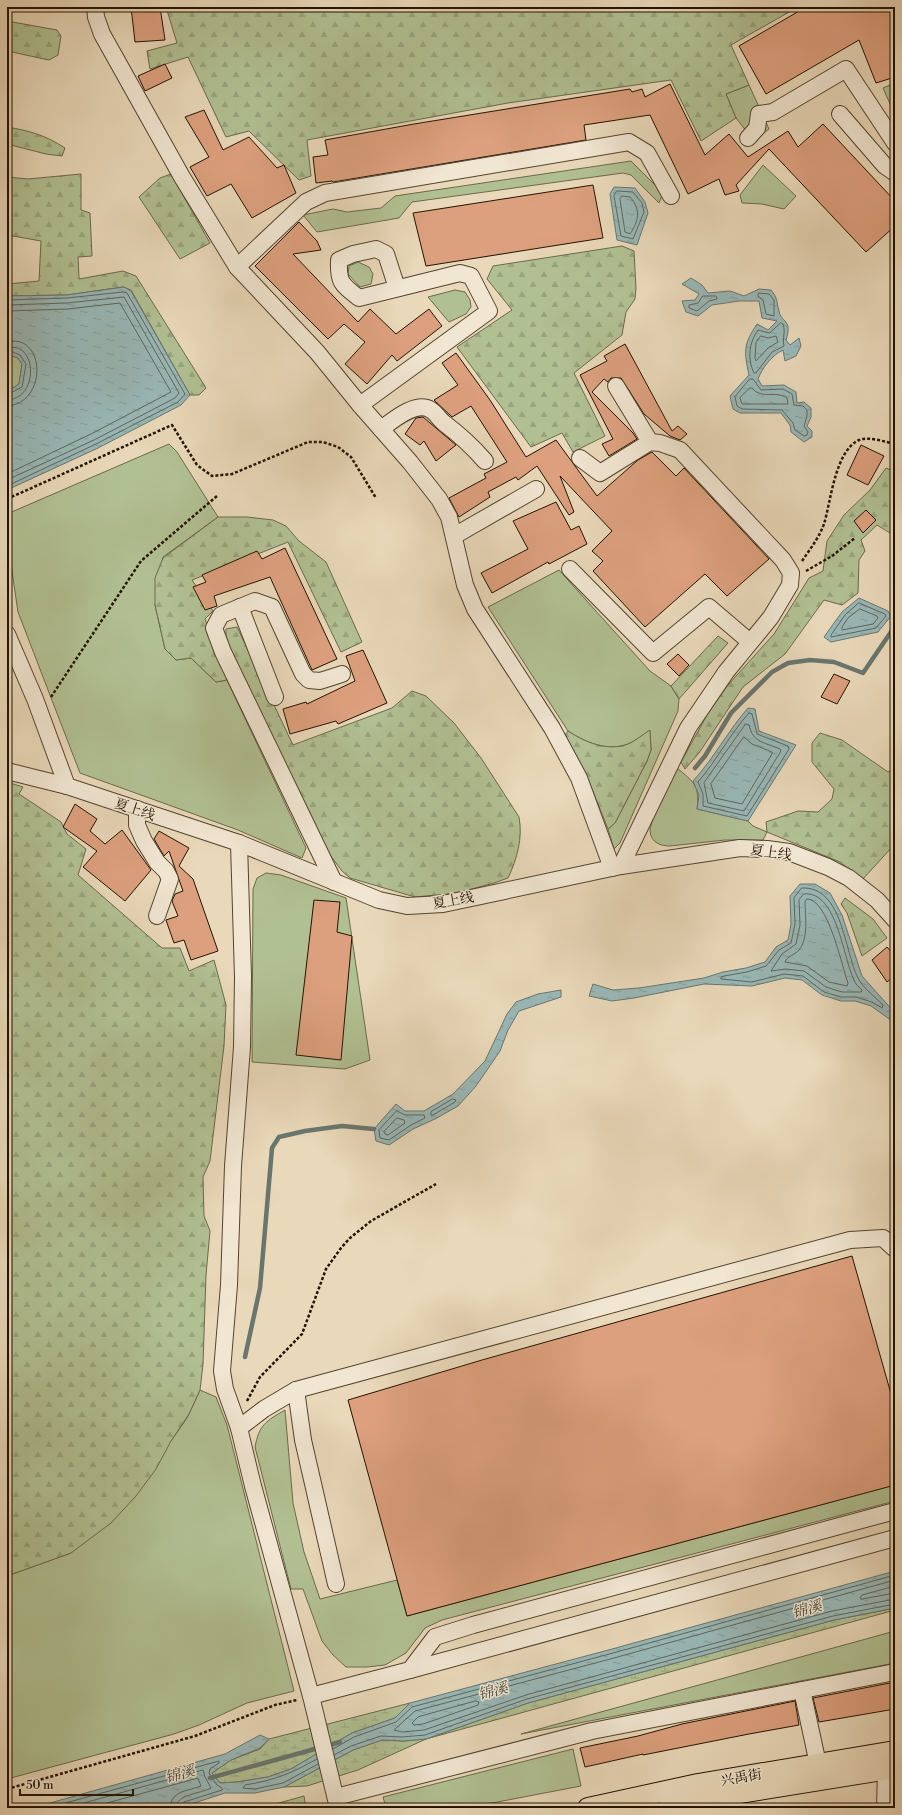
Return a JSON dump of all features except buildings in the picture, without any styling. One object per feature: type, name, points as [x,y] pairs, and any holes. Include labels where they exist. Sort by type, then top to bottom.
[{"type":"main road","name":"兴禹街","points":[[588,1808],[698,1784],[895,1751]]},
{"type":"main road","name":"兴禹街","points":[[668,1808],[709,1798],[890,1768]]},
{"type":"street","points":[[95,7],[96,17],[102,34],[182,177],[237,267],[317,352],[439,498],[449,517],[465,585],[474,609],[552,728],[579,778],[617,867]]},
{"type":"street","points":[[748,138],[757,128],[759,114],[772,112],[846,69],[895,143]]},
{"type":"street","points":[[840,114],[885,166],[895,173]]},
{"type":"street","points":[[237,267],[306,202],[324,193],[629,142],[647,153],[671,196]]},
{"type":"street","points":[[360,405],[489,311],[471,276],[460,273],[397,288]]},
{"type":"street","points":[[616,386],[650,442]]},
{"type":"street","points":[[380,428],[410,409],[430,409],[442,421],[464,438],[485,461]]},
{"type":"street","points":[[580,458],[600,473],[650,442],[660,443],[680,450],[783,560],[791,573],[790,585],[771,617],[726,672],[688,728],[617,867]]},
{"type":"street","points":[[454,536],[536,489]]},
{"type":"street","points":[[570,568],[654,653],[709,607],[750,642]]},
{"type":"street","points":[[334,882],[223,652],[214,628],[221,615],[254,601],[272,607],[303,674],[309,680],[320,681],[342,674]]},
{"type":"street","points":[[240,607],[276,696]]},
{"type":"street","points":[[7,634],[40,714],[67,786]]},
{"type":"street","name":"夏上线","points":[[7,771],[67,786],[239,843],[379,900],[407,906],[443,904],[617,867],[740,848],[767,849],[789,852],[828,867],[849,878],[876,900],[895,920]]},
{"type":"street","points":[[137,809],[137,824],[144,841],[157,862],[166,871],[170,879],[157,916]]},
{"type":"street","points":[[239,843],[243,977],[242,1047],[233,1166],[229,1285],[222,1371],[225,1389],[239,1428],[253,1486],[313,1703],[336,1796],[592,1731],[895,1672]]},
{"type":"street","points":[[239,1428],[264,1409],[296,1390],[850,1240],[883,1238],[895,1249]]},
{"type":"street","points":[[296,1390],[303,1440],[336,1584]]},
{"type":"street","points":[[410,1670],[435,1637],[473,1625],[895,1510]]},
{"type":"street","points":[[313,1703],[410,1670],[895,1538]]},
{"type":"street","points":[[802,1690],[818,1764]]},
{"type":"street","points":[[885,1808],[890,1768]]},
{"type":"path","points":[[7,499],[172,425],[197,465],[212,476],[232,474],[308,442],[323,442],[338,447],[351,457],[376,498]]},
{"type":"path","points":[[791,578],[815,542],[823,525],[842,458],[849,447],[860,440],[874,439],[895,444]]},
{"type":"path","points":[[40,714],[141,561],[217,496]]},
{"type":"path","points":[[791,578],[832,556],[855,538]]},
{"type":"path","points":[[239,1428],[244,1407],[260,1377],[302,1334],[326,1269],[341,1248],[350,1238],[371,1221],[436,1184]]},
{"type":"path","points":[[7,1789],[196,1736],[275,1705],[313,1703]]},
{"type":"green space","points":[[166,7],[798,7],[731,45],[749,85],[726,94],[736,118],[701,141],[671,80],[508,103],[307,140],[311,176],[299,180],[249,131],[226,137],[188,57],[150,69],[147,51],[177,43]]},
{"type":"green space","points":[[7,21],[57,30],[61,36],[58,55],[49,60],[7,51]]},
{"type":"green space","points":[[895,83],[895,115],[883,88]]},
{"type":"green space","points":[[749,85],[769,129],[754,141],[736,118],[726,94]]},
{"type":"green space","points":[[7,127],[30,132],[51,140],[65,148],[62,156],[46,154],[7,144]]},
{"type":"green space","points":[[631,161],[663,193],[659,203],[631,175],[623,173],[412,202],[399,218],[317,232],[303,215],[333,209],[347,212],[381,208],[395,196]]},
{"type":"green space","points":[[763,165],[796,196],[784,209],[762,204],[742,203],[740,195]]},
{"type":"green space","points":[[81,174],[81,210],[90,213],[92,256],[78,257],[79,279],[123,271],[136,276],[206,388],[199,395],[190,395],[131,290],[123,287],[67,295],[7,296],[7,284],[39,281],[41,241],[7,235],[7,177],[28,179]]},
{"type":"green space","points":[[171,174],[210,243],[180,259],[139,197],[160,178]]},
{"type":"green space","points":[[622,246],[634,251],[636,288],[635,299],[626,312],[622,335],[574,373],[605,436],[573,452],[562,433],[531,447],[457,347],[512,310],[487,279],[493,266]]},
{"type":"green space","points":[[358,262],[369,267],[373,274],[371,284],[360,287],[348,274],[349,266]]},
{"type":"green space","points":[[455,290],[465,292],[470,300],[471,307],[466,314],[449,322],[428,297]]},
{"type":"green space","points":[[12,356],[18,358],[22,364],[19,384],[7,392],[7,359]]},
{"type":"green space","points":[[169,444],[177,452],[218,517],[163,557],[155,605],[165,649],[176,660],[191,658],[216,682],[227,680],[306,848],[302,858],[238,830],[80,773],[18,612],[7,537],[7,514]]},
{"type":"green space","points":[[886,468],[895,472],[895,536],[877,525],[861,540],[865,551],[859,560],[858,593],[842,605],[824,600],[785,654],[743,687],[699,753],[685,769],[681,762],[707,715],[728,685],[774,634],[809,578],[823,571],[827,541],[844,515],[870,490]]},
{"type":"green space","points":[[218,517],[247,517],[273,520],[286,526],[299,541],[326,562],[362,642],[341,652],[288,542],[192,580],[213,611],[205,619],[227,680],[216,682],[191,658],[176,660],[165,649],[155,605],[155,578],[163,558]]},
{"type":"green space","points":[[559,570],[650,671],[671,686],[679,699],[678,711],[620,843],[614,849],[608,829],[615,823],[647,761],[651,750],[650,731],[628,744],[612,747],[596,745],[568,731],[488,607]]},
{"type":"green space","points":[[237,627],[293,745],[392,708],[412,691],[426,696],[454,723],[481,758],[519,817],[520,841],[508,878],[457,893],[415,897],[350,878],[342,871],[330,855],[226,644],[226,629]]},
{"type":"green space","points":[[718,636],[728,643],[679,699],[671,686]]},
{"type":"green space","points":[[650,730],[651,750],[647,761],[615,823],[608,829],[586,774],[565,735],[568,731],[596,745],[612,747],[631,743]]},
{"type":"green space","points":[[820,733],[842,740],[888,772],[895,768],[894,845],[862,880],[840,862],[767,832],[766,822],[798,811],[818,812],[832,799],[834,789],[812,762],[812,743]]},
{"type":"green space","points":[[677,768],[692,781],[694,785],[698,795],[697,809],[748,821],[753,826],[767,832],[763,840],[725,840],[670,846],[654,841],[650,831],[653,818]]},
{"type":"green space","points":[[7,782],[23,787],[19,794],[61,822],[67,834],[86,849],[78,875],[162,948],[180,948],[189,971],[214,960],[226,1005],[224,1046],[210,1161],[203,1177],[204,1216],[210,1231],[206,1275],[203,1364],[200,1390],[189,1414],[171,1441],[156,1469],[136,1496],[111,1523],[71,1553],[7,1576],[7,865],[11,864],[7,846]]},
{"type":"green space","points":[[266,873],[281,875],[346,898],[370,1060],[345,1069],[252,1062],[253,889],[257,878]]},
{"type":"green space","points":[[845,898],[873,919],[887,938],[862,956],[847,913],[841,904]]},
{"type":"green space","points":[[200,1390],[216,1397],[227,1425],[294,1691],[247,1703],[199,1725],[174,1734],[7,1779],[7,1576],[71,1553],[171,1441],[187,1418]]},
{"type":"green space","points":[[285,1410],[293,1503],[304,1552],[320,1599],[397,1580],[407,1616],[895,1485],[895,1501],[442,1620],[425,1628],[406,1653],[385,1665],[346,1667],[333,1655],[322,1641],[303,1589],[291,1589],[255,1447],[259,1433],[264,1424]]},
{"type":"green space","points":[[895,1608],[895,1610],[426,1739],[528,1703],[834,1620]]},
{"type":"green space","points":[[895,1631],[895,1663],[521,1734]]},
{"type":"green space","points":[[410,1703],[395,1718],[352,1733],[291,1769],[268,1777],[220,1783],[212,1773],[231,1760],[260,1749],[269,1739]]},
{"type":"green space","points":[[426,1739],[358,1770],[307,1786],[284,1787],[353,1750],[382,1740],[403,1741]]},
{"type":"green space","points":[[573,1749],[581,1786],[466,1808],[386,1808],[383,1797]]},
{"type":"green space","points":[[304,1796],[306,1808],[261,1808]]},
{"type":"water","points":[[614,187],[635,188],[645,202],[648,213],[637,245],[617,240],[610,194]]},
{"type":"water","points":[[691,278],[702,285],[708,293],[730,291],[744,296],[759,289],[771,290],[776,298],[780,315],[786,322],[788,328],[786,340],[790,345],[799,338],[801,346],[796,356],[785,361],[783,350],[775,355],[762,370],[758,379],[762,386],[784,385],[796,392],[797,403],[804,402],[811,408],[811,417],[807,426],[812,431],[812,437],[804,442],[791,432],[790,425],[781,413],[740,413],[733,409],[730,396],[749,375],[746,360],[746,348],[749,337],[757,324],[768,330],[777,321],[762,318],[759,301],[739,301],[712,305],[698,316],[686,312],[682,301],[695,300],[699,294],[682,284]]},
{"type":"water","points":[[124,287],[131,291],[190,395],[181,405],[98,448],[7,490],[7,392],[19,384],[22,364],[18,358],[12,356],[7,359],[7,296],[67,295]]},
{"type":"water","points":[[859,598],[888,611],[891,616],[878,632],[831,642],[824,637],[842,612]]},
{"type":"water","points":[[748,708],[755,709],[759,731],[796,745],[748,821],[697,809],[699,795],[693,781]]},
{"type":"water","points":[[800,884],[815,884],[830,893],[842,915],[862,976],[895,1013],[895,1023],[871,1006],[855,1001],[841,1001],[822,995],[802,980],[785,978],[752,986],[704,984],[612,1001],[589,996],[593,984],[613,990],[639,988],[704,978],[765,962],[776,947],[788,940],[791,924],[790,896]]},
{"type":"water","points":[[561,990],[561,997],[519,1011],[508,1030],[500,1051],[476,1086],[458,1106],[413,1129],[389,1145],[376,1141],[374,1129],[396,1104],[405,1111],[424,1111],[453,1094],[485,1061],[507,1014],[516,1002],[538,994]]},
{"type":"water","points":[[895,1571],[895,1608],[834,1620],[528,1703],[426,1739],[403,1741],[382,1740],[353,1750],[284,1787],[255,1793],[225,1793],[179,1808],[32,1808],[225,1754],[260,1735],[269,1739],[260,1748],[231,1760],[212,1773],[220,1783],[268,1777],[291,1769],[352,1733],[395,1718],[410,1703]]},
{"type":"waterway","points":[[695,768],[705,756],[731,713],[772,672],[788,663],[810,660],[834,662],[863,673],[895,626]]},
{"type":"waterway","points":[[245,1357],[260,1288],[272,1148],[279,1137],[305,1131],[342,1126],[374,1129]]},
{"type":"waterway","name":"锦溪","points":[[210,1778],[340,1742]]}]
